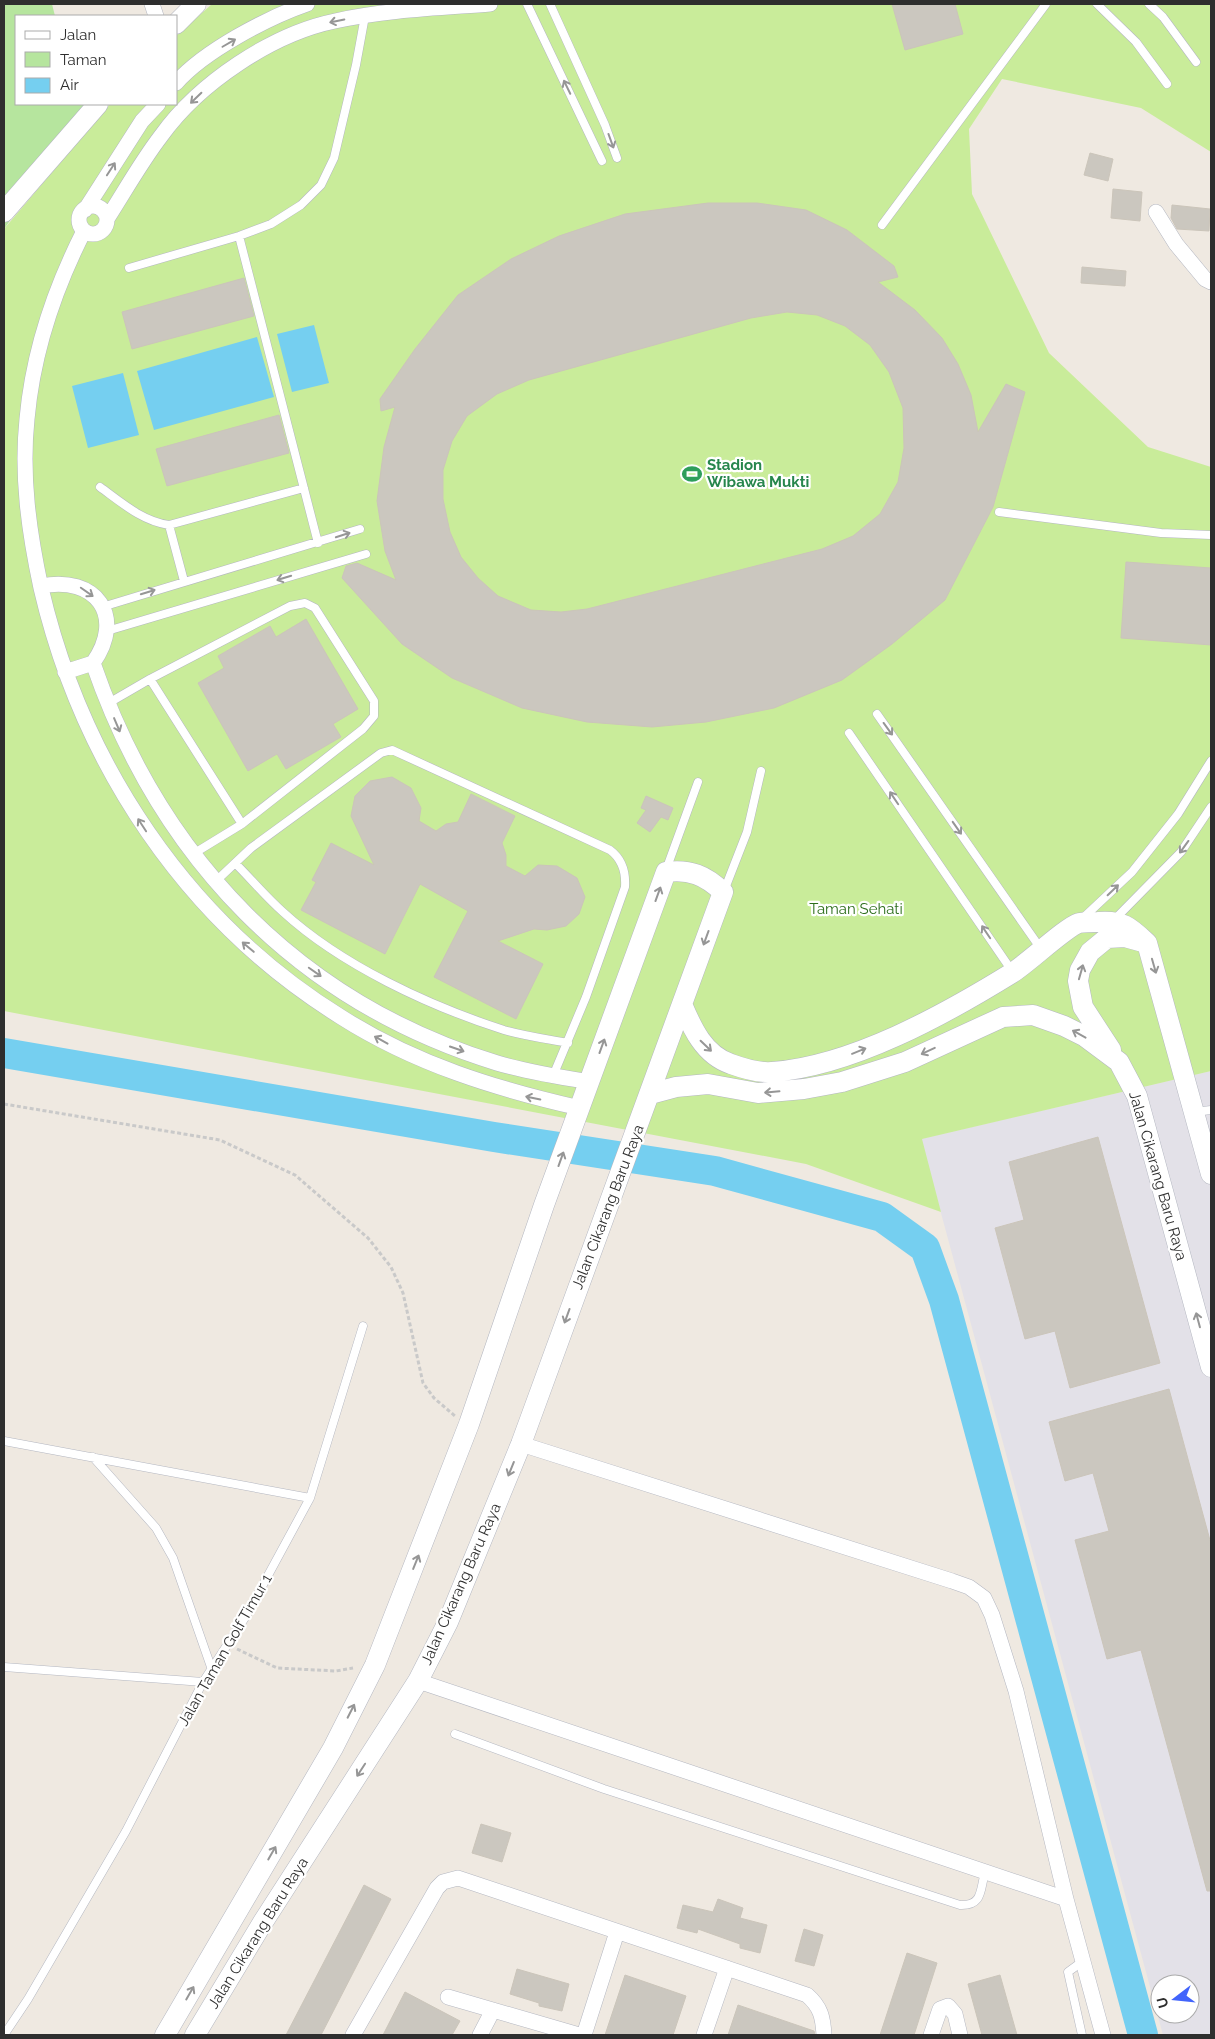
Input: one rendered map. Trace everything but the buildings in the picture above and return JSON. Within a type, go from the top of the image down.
[{"type":"main road","points":[[178,22],[196,4]]},
{"type":"main road","points":[[4,212],[97,105]]},
{"type":"main road","points":[[666,872],[682,870],[697,873],[711,881],[723,892]]},
{"type":"main road","name":"Jalan Cikarang Baru Raya","points":[[165,2035],[333,1748],[370,1673],[470,1424],[544,1205],[666,872]]},
{"type":"main road","name":"Jalan Cikarang Baru Raya","points":[[195,2035],[258,1930],[418,1681],[448,1622],[521,1444],[601,1221],[640,1121],[723,892]]},
{"type":"main road","points":[[682,1004],[692,1027],[704,1046],[729,1064],[770,1072],[836,1060],[898,1035],[1014,972],[1078,923],[1114,920],[1130,927],[1147,943],[1203,1111],[1211,1174]]},
{"type":"main road","points":[[1119,1062],[1083,1007],[1078,981],[1080,970],[1090,952],[1107,938],[1125,937],[1147,943]]},
{"type":"main road","name":"Jalan Cikarang Baru Raya","points":[[650,1094],[676,1087],[708,1084],[758,1093],[842,1082],[905,1062],[1003,1017],[1034,1016],[1064,1026],[1084,1036],[1119,1062],[1138,1096],[1211,1367]]},
{"type":"street","points":[[178,81],[215,51],[282,12],[306,4]]},
{"type":"street","points":[[157,105],[142,121],[85,210],[80,222],[84,230],[93,234],[102,231],[107,219],[162,135],[197,96],[228,71],[291,34],[334,21],[365,16],[490,4]]},
{"type":"street","points":[[85,210],[98,208],[103,210],[107,219]]},
{"type":"street","points":[[1156,212],[1176,244],[1205,279],[1211,282]]},
{"type":"street","points":[[84,230],[56,291],[39,346],[30,387],[25,445],[25,487],[33,553],[65,672],[89,732],[119,789],[154,843],[194,893],[239,940],[288,981],[341,1018],[397,1049],[465,1077],[518,1094],[580,1108]]},
{"type":"street","points":[[41,586],[58,583],[75,585],[91,593],[102,607],[108,630],[105,643],[93,664],[65,672]]},
{"type":"street","points":[[93,664],[107,704],[144,782],[193,854],[215,882],[254,922],[298,960],[344,992],[393,1020],[444,1044],[489,1060],[553,1076],[590,1082]]},
{"type":"street","points":[[521,1444],[952,1581],[969,1587],[984,1598],[992,1615],[1016,1691],[1066,1899],[1103,2035]]},
{"type":"street","points":[[418,1681],[1066,1899]]},
{"type":"street","points":[[353,2035],[437,1888],[450,1879],[458,1878],[807,1995],[816,2002],[822,2016],[824,2035]]},
{"type":"street","points":[[584,2035],[617,1932]]},
{"type":"street","points":[[704,2035],[727,1968]]},
{"type":"street","points":[[448,1997],[580,2035]]},
{"type":"street","points":[[931,2035],[940,2009],[948,2006],[954,2014],[960,2035]]},
{"type":"street","points":[[480,2035],[493,2010]]},
{"type":"lane","points":[[527,4],[602,161]]},
{"type":"lane","points":[[550,4],[605,125],[617,158]]},
{"type":"lane","points":[[882,225],[1046,4]]},
{"type":"lane","points":[[1097,4],[1136,42],[1166,84]]},
{"type":"lane","points":[[1149,4],[1163,17],[1196,62]]},
{"type":"lane","points":[[129,268],[239,236],[271,224],[301,205],[321,185],[334,158],[356,66],[365,16]]},
{"type":"lane","points":[[239,236],[318,543]]},
{"type":"lane","points":[[100,487],[134,512],[156,523],[169,525],[304,488]]},
{"type":"lane","points":[[999,512],[1161,533],[1211,535]]},
{"type":"lane","points":[[169,525],[184,581]]},
{"type":"lane","points":[[102,607],[360,529]]},
{"type":"lane","points":[[108,630],[366,554]]},
{"type":"lane","points":[[107,704],[150,679],[290,606],[305,603],[315,608],[374,701],[374,716],[363,729],[242,824],[193,854]]},
{"type":"lane","points":[[150,679],[242,824]]},
{"type":"lane","points":[[877,714],[1042,951]]},
{"type":"lane","points":[[849,733],[1014,972]]},
{"type":"lane","points":[[215,882],[252,848],[381,753],[392,750],[610,850],[618,856],[624,869],[625,887],[568,1043],[553,1076]]},
{"type":"lane","points":[[1078,923],[1132,872],[1178,814],[1211,761]]},
{"type":"lane","name":"Jalan Cikarang Baru Raya","points":[[723,892],[746,832],[761,771]]},
{"type":"lane","name":"Jalan Cikarang Baru Raya","points":[[666,872],[698,782]]},
{"type":"lane","points":[[1114,920],[1181,852],[1211,807]]},
{"type":"lane","points":[[234,863],[283,913],[333,950],[382,977],[410,992],[505,1030],[568,1043]]},
{"type":"lane","name":"Jalan Taman Golf Timur 1","points":[[4,2035],[28,1999],[126,1831],[211,1667],[246,1616],[310,1498],[363,1326]]},
{"type":"lane","points":[[4,1441],[310,1498]]},
{"type":"lane","points":[[93,1457],[156,1528],[173,1558],[211,1667]]},
{"type":"lane","points":[[4,1667],[203,1682]]},
{"type":"lane","points":[[455,1734],[604,1789],[960,1905],[970,1905],[978,1899],[984,1872]]},
{"type":"lane","points":[[1082,2035],[1068,1972],[1083,1961]]},
{"type":"path","points":[[4,1104],[220,1140],[295,1175],[368,1238],[391,1267],[403,1294],[423,1383],[441,1404],[470,1424]]},
{"type":"path","points":[[227,1644],[277,1668],[336,1671]]},
{"type":"shaded area","points":[[1211,1071],[1211,2035],[1163,2035],[1160,2024],[1200,2024],[1200,1974],[1150,1974],[1150,1987],[921,1139]]},
{"type":"green space","points":[[4,4],[52,4],[55,15],[15,15],[15,105],[91,105],[4,229]]},
{"type":"green space","name":"Taman Sehati","points":[[212,4],[1211,4],[1211,152],[1141,108],[1002,79],[969,129],[972,194],[1049,353],[1148,447],[1211,467],[1211,1071],[922,1139],[941,1212],[806,1164],[4,1011],[4,229],[109,105],[178,105],[178,34]]},
{"type":"water","points":[[314,325],[329,383],[292,392],[277,334]]},
{"type":"water","points":[[257,337],[274,397],[154,430],[137,371]]},
{"type":"water","points":[[123,373],[139,435],[88,448],[72,386]]},
{"type":"waterway","points":[[4,1053],[494,1137],[715,1171],[882,1217],[925,1248],[944,1300],[1143,2035]]},
{"type":"place","name":"Stadion Wibawa Mukti","points":[[692,474]]}]
